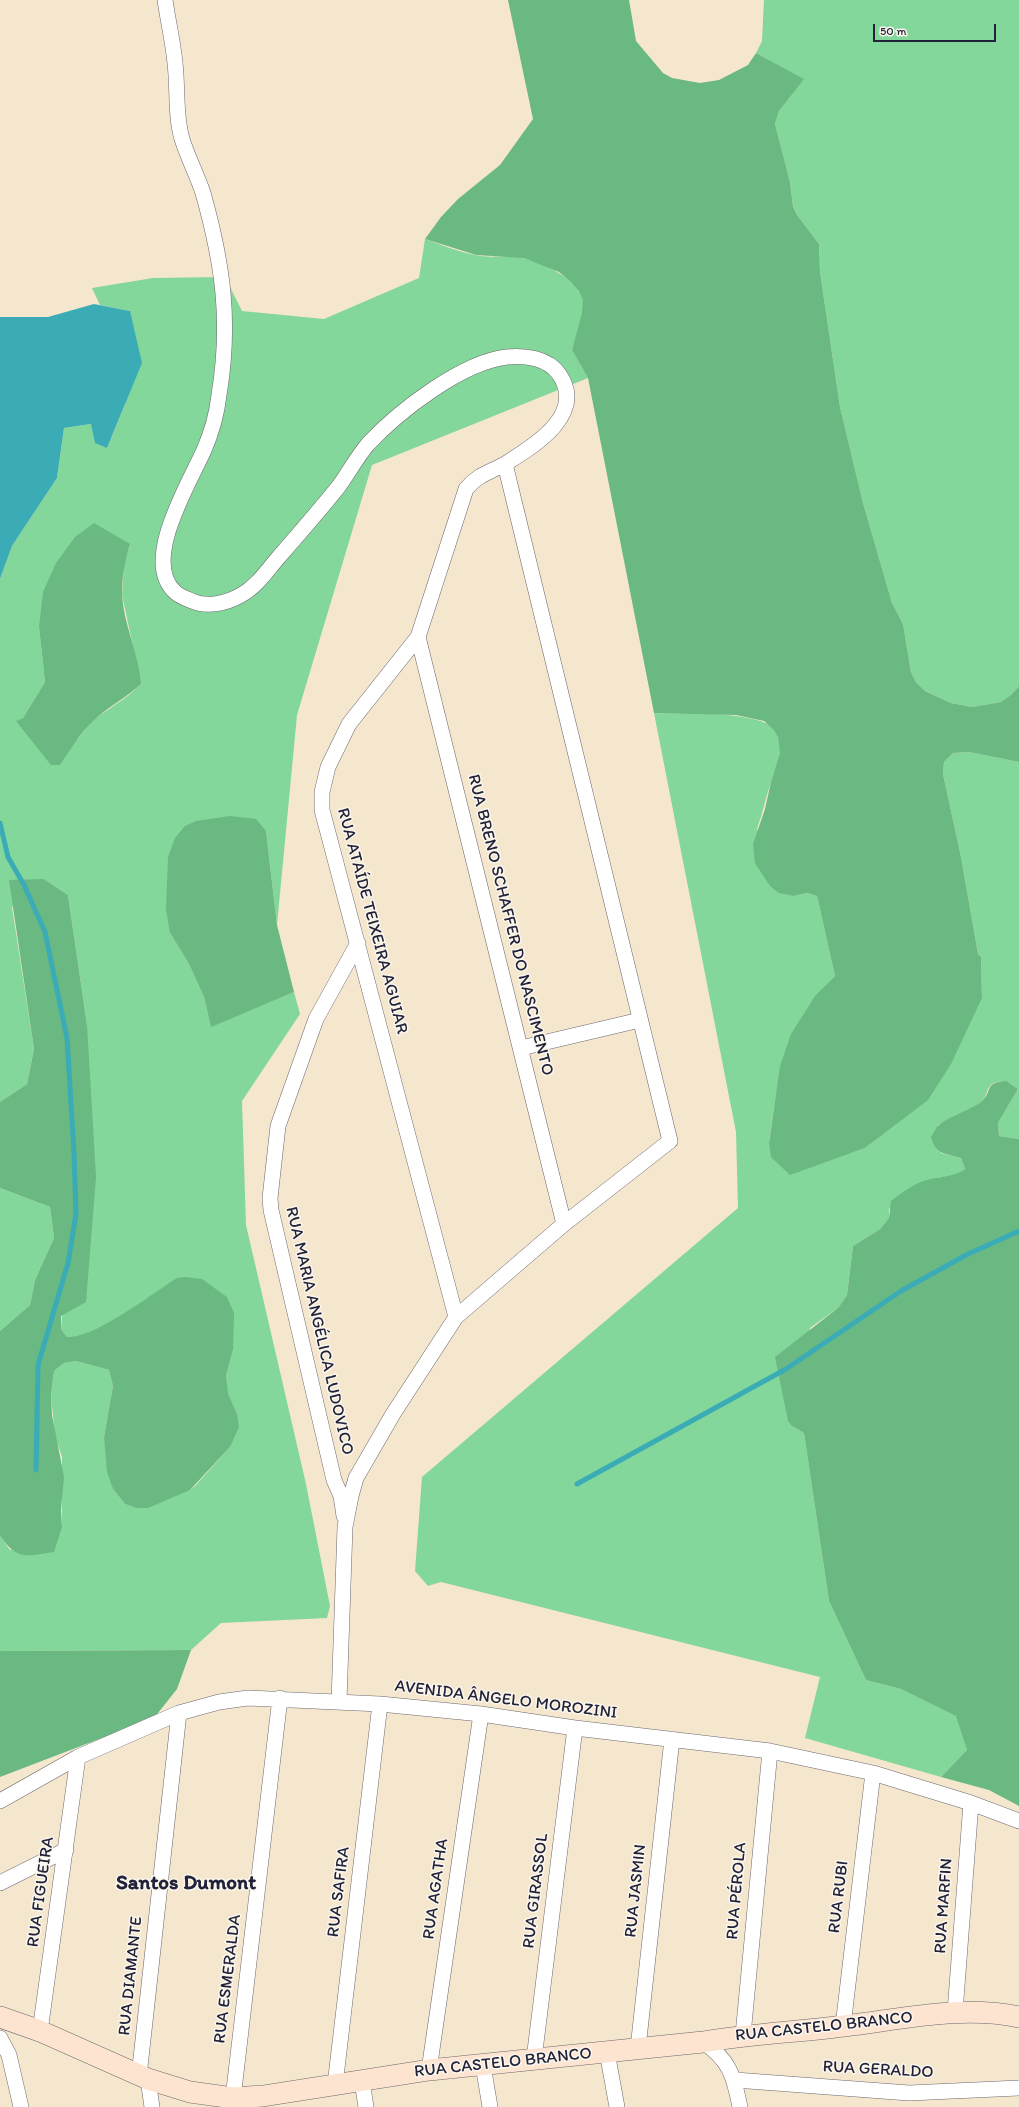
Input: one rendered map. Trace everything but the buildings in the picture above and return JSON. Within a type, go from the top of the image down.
[{"type":"street","name":"RUA ATAÍDE TEIXEIRA AGUIAR","points":[[165,0],[175,65],[182,139],[203,194],[220,259],[224,290],[225,323],[224,354],[219,398],[205,447],[172,520],[161,560],[164,574],[175,593],[196,603],[212,605],[242,595],[255,584],[313,519],[368,445],[401,415],[464,371],[496,358],[518,356],[544,362],[558,373],[566,390],[567,403],[561,418],[544,438],[505,464],[484,473],[466,489],[418,637],[350,724],[328,767],[322,792],[322,810],[456,1317]]},
{"type":"street","points":[[339,1702],[345,1526],[356,1478],[393,1414],[456,1317],[564,1224],[667,1145],[670,1136],[640,1020],[505,464]]},
{"type":"street","name":"RUA BRENO SCHAFFER DO NASCIMENTO","points":[[418,637],[564,1224]]},
{"type":"street","name":"RUA MARIA ANGÉLICA LUDOVICO","points":[[345,1526],[340,1496],[334,1480],[271,1210],[270,1198],[278,1126],[316,1019],[358,943]]},
{"type":"street","points":[[521,1048],[640,1020]]},
{"type":"street","name":"AVENIDA ÂNGELO MOROZINI","points":[[0,1801],[78,1757],[179,1713],[234,1699],[280,1698],[380,1704],[482,1714],[575,1728],[770,1751],[873,1773],[971,1803],[1019,1821]]},
{"type":"street","name":"RUA ESMERALDA","points":[[233,2098],[280,1698]]},
{"type":"street","name":"RUA SAFIRA","points":[[335,2085],[380,1704]]},
{"type":"street","name":"RUA DIAMANTE","points":[[152,2107],[143,2078],[179,1713]]},
{"type":"street","name":"RUA AGATHA","points":[[429,2070],[482,1714]]},
{"type":"street","name":"RUA GIRASSOL","points":[[534,2059],[575,1728]]},
{"type":"street","name":"RUA JASMIN","points":[[638,2048],[672,1739]]},
{"type":"street","name":"RUA PÉROLA","points":[[743,2035],[770,1751]]},
{"type":"street","name":"RUA FIGUEIRA","points":[[40,2031],[78,1757]]},
{"type":"street","name":"RUA RUBI","points":[[843,2026],[873,1773]]},
{"type":"street","name":"RUA MARFIN","points":[[955,2012],[971,1803]]},
{"type":"street","points":[[0,1883],[66,1850]]},
{"type":"street","name":"RUA CASTELO BRANCO","points":[[0,2017],[40,2031],[143,2078],[190,2092],[264,2102],[335,2085],[429,2070],[703,2042],[743,2035],[843,2026],[955,2012],[975,2012],[1019,2018]]},
{"type":"street","points":[[0,2038],[9,2056],[22,2107]]},
{"type":"street","points":[[703,2042],[721,2056],[735,2080],[740,2107]]},
{"type":"street","points":[[607,2052],[617,2107]]},
{"type":"street","points":[[483,2065],[490,2107]]},
{"type":"street","name":"RUA GERALDO","points":[[735,2080],[909,2093],[1019,2088]]},
{"type":"street","points":[[362,2081],[366,2107]]},
{"type":"green space","points":[[508,0],[629,0],[636,41],[663,73],[672,78],[700,83],[719,80],[748,65],[756,53],[804,79],[779,111],[775,124],[790,182],[793,206],[797,215],[819,244],[820,272],[840,407],[863,503],[892,603],[903,624],[911,672],[916,682],[925,691],[951,703],[972,707],[1001,702],[1012,694],[1019,686],[1019,762],[969,752],[953,753],[944,762],[943,774],[961,857],[978,954],[981,957],[982,998],[951,1064],[928,1100],[865,1148],[790,1175],[771,1157],[769,1143],[780,1066],[791,1034],[815,996],[835,976],[817,896],[807,893],[794,896],[779,893],[770,886],[755,863],[753,844],[765,809],[780,753],[778,737],[774,730],[764,721],[736,715],[654,713],[588,378],[572,350],[582,313],[583,300],[579,291],[559,272],[524,258],[476,255],[425,239],[441,217],[458,199],[500,165],[533,119]]},
{"type":"green space","points":[[764,0],[1019,0],[1019,686],[1012,694],[1001,702],[972,707],[951,703],[925,691],[916,682],[911,672],[903,624],[892,603],[863,503],[840,407],[820,272],[819,244],[797,215],[793,205],[790,182],[775,124],[779,111],[803,79],[756,53],[762,41]]},
{"type":"green space","points":[[425,239],[475,255],[487,257],[512,256],[524,258],[559,273],[574,285],[580,292],[583,299],[584,305],[582,318],[572,350],[588,378],[372,465],[297,715],[277,925],[266,831],[170,933],[189,964],[204,997],[211,1026],[294,992],[300,1014],[242,1101],[246,1225],[306,1484],[330,1606],[327,1618],[221,1623],[191,1650],[0,1651],[0,1536],[10,1550],[62,1527],[62,1457],[55,1436],[51,1395],[54,1371],[64,1363],[76,1361],[109,1370],[113,1386],[104,1437],[113,1489],[125,1504],[136,1508],[190,1490],[196,1485],[230,1447],[237,1414],[227,1394],[226,1376],[233,1350],[99,1328],[76,1338],[67,1337],[61,1329],[87,1025],[68,895],[44,879],[12,907],[34,1049],[27,1084],[0,1102],[0,579],[12,546],[57,478],[64,428],[91,424],[107,448],[125,405],[130,311],[100,305],[92,288],[153,278],[225,277],[242,311],[324,319],[419,278]],"holes":[[[130,545],[124,563],[122,595],[141,684],[129,695],[92,721],[76,741],[17,721],[23,718],[45,682],[39,627]]]},
{"type":"green space","points":[[94,523],[130,544],[124,568],[122,593],[125,616],[140,673],[141,684],[103,712],[87,727],[60,765],[51,765],[16,721],[23,718],[45,682],[39,627],[43,592],[56,563],[75,537]]},
{"type":"green space","points":[[654,713],[718,714],[737,716],[753,719],[767,724],[775,730],[777,735],[780,748],[778,763],[757,829],[794,896],[807,893],[817,896],[835,976],[817,996],[803,1015],[793,1034],[780,1073],[769,1143],[811,1167],[865,1148],[896,1124],[982,998],[981,957],[978,954],[961,857],[943,774],[944,762],[953,753],[969,752],[1019,762],[1019,1139],[999,1136],[998,1123],[1018,1089],[1002,1081],[993,1083],[984,1099],[977,1105],[938,1125],[941,1153],[961,1158],[965,1169],[956,1175],[937,1178],[889,1209],[889,1218],[880,1229],[853,1246],[847,1295],[838,1308],[810,1328],[792,1426],[804,1433],[829,1601],[866,1680],[901,1689],[957,1716],[967,1750],[941,1777],[805,1738],[820,1677],[441,1582],[428,1586],[415,1571],[422,1477],[738,1208],[736,1132]]},
{"type":"green space","points":[[230,816],[256,819],[266,831],[277,925],[294,992],[211,1027],[204,997],[189,964],[170,933],[166,909],[168,857],[175,838],[185,826],[196,821]]},
{"type":"green space","points":[[44,879],[68,895],[87,1025],[96,1177],[86,1302],[61,1316],[61,1329],[67,1337],[78,1336],[92,1331],[123,1314],[177,1278],[185,1277],[202,1279],[227,1297],[234,1313],[233,1350],[226,1376],[228,1394],[237,1414],[239,1427],[230,1447],[190,1490],[148,1508],[136,1508],[125,1504],[113,1489],[107,1472],[104,1437],[113,1386],[109,1370],[76,1361],[64,1363],[54,1371],[51,1395],[52,1415],[64,1477],[61,1510],[62,1527],[54,1552],[36,1555],[23,1555],[12,1550],[0,1536],[0,1331],[30,1305],[35,1280],[54,1238],[50,1207],[0,1188],[0,1102],[27,1084],[34,1049],[9,880]]},
{"type":"green space","points":[[1006,1081],[1018,1089],[998,1123],[999,1136],[1019,1139],[1019,1806],[989,1790],[941,1777],[967,1750],[956,1716],[901,1689],[866,1680],[829,1601],[804,1433],[792,1426],[788,1421],[775,1357],[838,1308],[847,1295],[853,1246],[880,1229],[889,1218],[891,1201],[914,1185],[923,1181],[955,1174],[965,1169],[961,1158],[938,1150],[931,1137],[941,1123],[982,1101],[992,1085],[995,1083]]},
{"type":"green space","points":[[0,1188],[50,1207],[54,1238],[35,1280],[30,1305],[0,1331]]},
{"type":"green space","points":[[191,1650],[177,1689],[154,1718],[0,1777],[0,1651]]},
{"type":"water","points":[[94,304],[130,311],[142,363],[107,448],[95,443],[91,424],[64,428],[57,478],[12,546],[0,579],[0,317],[48,317]]},
{"type":"waterway","points":[[0,823],[8,857],[24,885],[45,932],[67,1038],[74,1153],[76,1214],[68,1263],[38,1365],[36,1470]]},
{"type":"waterway","points":[[577,1484],[786,1369],[901,1291],[966,1255],[1019,1231]]},
{"type":"district","name":"Santos Dumont","points":[[186,1884]]}]
